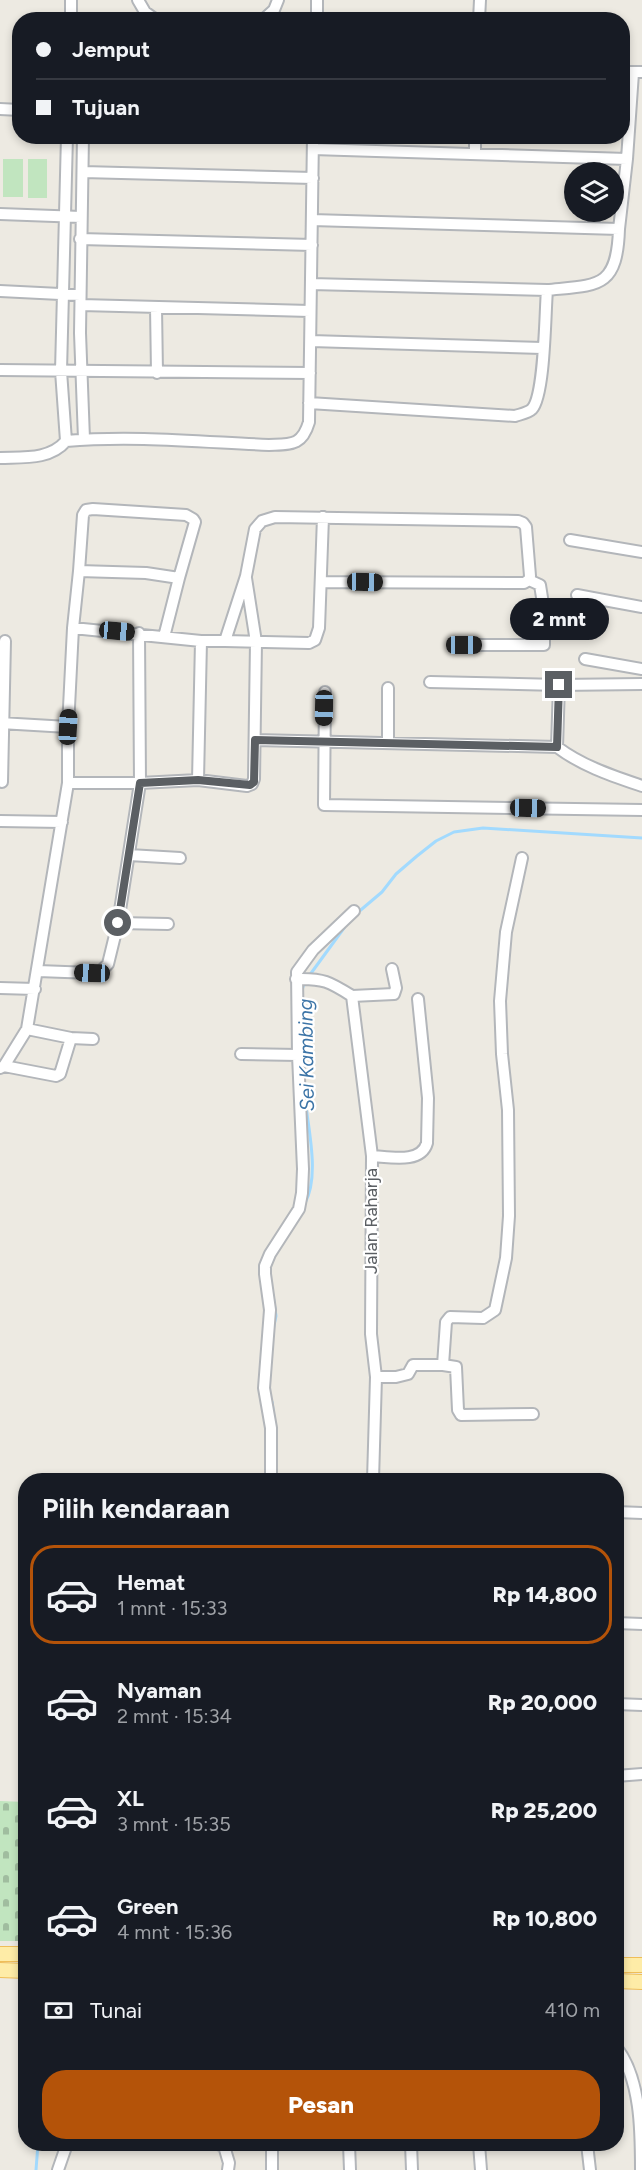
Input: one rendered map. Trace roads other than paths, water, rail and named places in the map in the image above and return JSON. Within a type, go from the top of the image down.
[{"type":"main road","points":[[0,1954],[18,1954]]},
{"type":"main road","points":[[624,1965],[642,1965]]},
{"type":"main road","points":[[0,1970],[18,1971]]},
{"type":"main road","points":[[624,1981],[642,1982]]},
{"type":"street","points":[[630,107],[632,72]]},
{"type":"street","points":[[0,458],[49,454],[58,451],[66,441],[61,371],[68,144]]},
{"type":"street","points":[[82,144],[80,300],[84,439]]},
{"type":"street","points":[[66,441],[117,438],[269,445],[290,444],[306,433],[309,422],[313,144]]},
{"type":"street","points":[[475,144],[475,154]]},
{"type":"street","points":[[311,284],[547,290],[590,286],[608,276],[615,259],[628,144]]},
{"type":"street","points":[[313,149],[627,159]]},
{"type":"street","points":[[83,172],[313,178]]},
{"type":"street","points":[[0,214],[81,217]]},
{"type":"street","points":[[312,220],[619,229]]},
{"type":"street","points":[[81,239],[312,245]]},
{"type":"street","points":[[309,404],[515,416],[533,408],[542,381],[542,348],[547,290]]},
{"type":"street","points":[[0,291],[62,295],[80,300],[156,307],[310,311]]},
{"type":"street","points":[[156,307],[157,373]]},
{"type":"street","points":[[310,341],[542,348]]},
{"type":"street","points":[[0,370],[310,374]]},
{"type":"street","points":[[71,1038],[60,1074],[56,1076],[2,1067],[27,1029],[68,783],[68,727],[73,628],[83,516],[86,510],[186,516],[195,522],[178,578],[164,638]]},
{"type":"street","points":[[225,641],[246,576],[255,529],[261,521],[275,517],[521,522],[525,524],[527,531],[529,580]]},
{"type":"street","points":[[73,628],[201,640],[309,643],[314,641],[319,633],[322,517]]},
{"type":"street","points":[[570,540],[642,552]]},
{"type":"street","points":[[79,572],[146,573],[178,578]]},
{"type":"street","points":[[68,783],[198,780],[247,786],[252,784],[254,779],[256,642],[246,576]]},
{"type":"street","points":[[322,582],[517,584],[529,580],[540,585],[544,610],[544,645],[464,645]]},
{"type":"street","points":[[578,595],[642,607]]},
{"type":"street","points":[[38,971],[92,973],[101,971],[108,964],[118,923],[140,783],[139,633]]},
{"type":"street","points":[[198,780],[201,640]]},
{"type":"street","points":[[2,782],[5,641]]},
{"type":"street","points":[[585,659],[642,669]]},
{"type":"street","points":[[430,682],[642,684]]},
{"type":"street","points":[[557,747],[559,685]]},
{"type":"street","points":[[388,688],[388,742]]},
{"type":"street","points":[[325,692],[324,805],[642,810]]},
{"type":"street","points":[[2,723],[68,727]]},
{"type":"street","points":[[255,740],[557,747],[568,756],[610,775],[642,786]]},
{"type":"street","points":[[0,821],[62,822]]},
{"type":"street","points":[[129,855],[180,858]]},
{"type":"street","points":[[443,1365],[446,1322],[450,1317],[483,1318],[495,1310],[506,1258],[510,1159],[500,1001],[506,932],[522,858]]},
{"type":"street","points":[[270,1473],[271,1428],[264,1388],[270,1310],[265,1274],[270,1254],[299,1209],[302,1193],[298,970],[354,910]]},
{"type":"street","points":[[118,923],[168,924]]},
{"type":"street","points":[[299,979],[323,980],[352,996],[394,994],[396,988],[392,969]]},
{"type":"street","points":[[0,988],[35,989]]},
{"type":"street","name":"Jalan Raharja","points":[[352,996],[372,1156],[371,1334],[376,1377],[373,1473]]},
{"type":"street","points":[[372,1156],[418,1156],[425,1150],[428,1143],[428,1098],[418,999]]},
{"type":"street","points":[[27,1029],[71,1038],[93,1039]]},
{"type":"street","points":[[241,1054],[298,1055]]},
{"type":"street","points":[[376,1377],[396,1377],[408,1374],[413,1365],[456,1367],[458,1410],[461,1414],[533,1414]]},
{"type":"street","points":[[624,1512],[642,1513]]},
{"type":"street","points":[[624,1623],[642,1624]]},
{"type":"street","points":[[624,1704],[642,1705]]},
{"type":"street","points":[[624,1775],[642,1774]]},
{"type":"street","points":[[624,2061],[628,2068],[641,2118],[641,2170]]},
{"type":"street","points":[[58,2170],[65,2151]]},
{"type":"street","points":[[227,2151],[228,2170]]},
{"type":"street","points":[[272,2151],[272,2170]]},
{"type":"street","points":[[349,2151],[350,2170]]},
{"type":"street","points":[[411,2151],[412,2170]]},
{"type":"street","points":[[480,2151],[481,2170]]},
{"type":"street","points":[[588,2151],[590,2170]]},
{"type":"waterway","name":"Sei Kambing","points":[[356,914],[382,892],[396,874],[417,856],[436,841],[454,832],[483,828],[642,838]]},
{"type":"waterway","name":"Sei Kambing","points":[[309,976],[344,928]]},
{"type":"waterway","name":"Sei Kambing","points":[[304,1070],[305,1035],[302,990],[305,981]]},
{"type":"waterway","name":"Sei Kambing","points":[[305,1098],[312,1179],[305,1203]]},
{"type":"waterway","name":"Sei Kambing","points":[[273,1295],[276,1316],[273,1330]]},
{"type":"waterway","name":"Sei Kambing","points":[[272,1402],[275,1425]]},
{"type":"waterway","name":"Sei Kambing","points":[[36,2170],[37,2151]]}]
